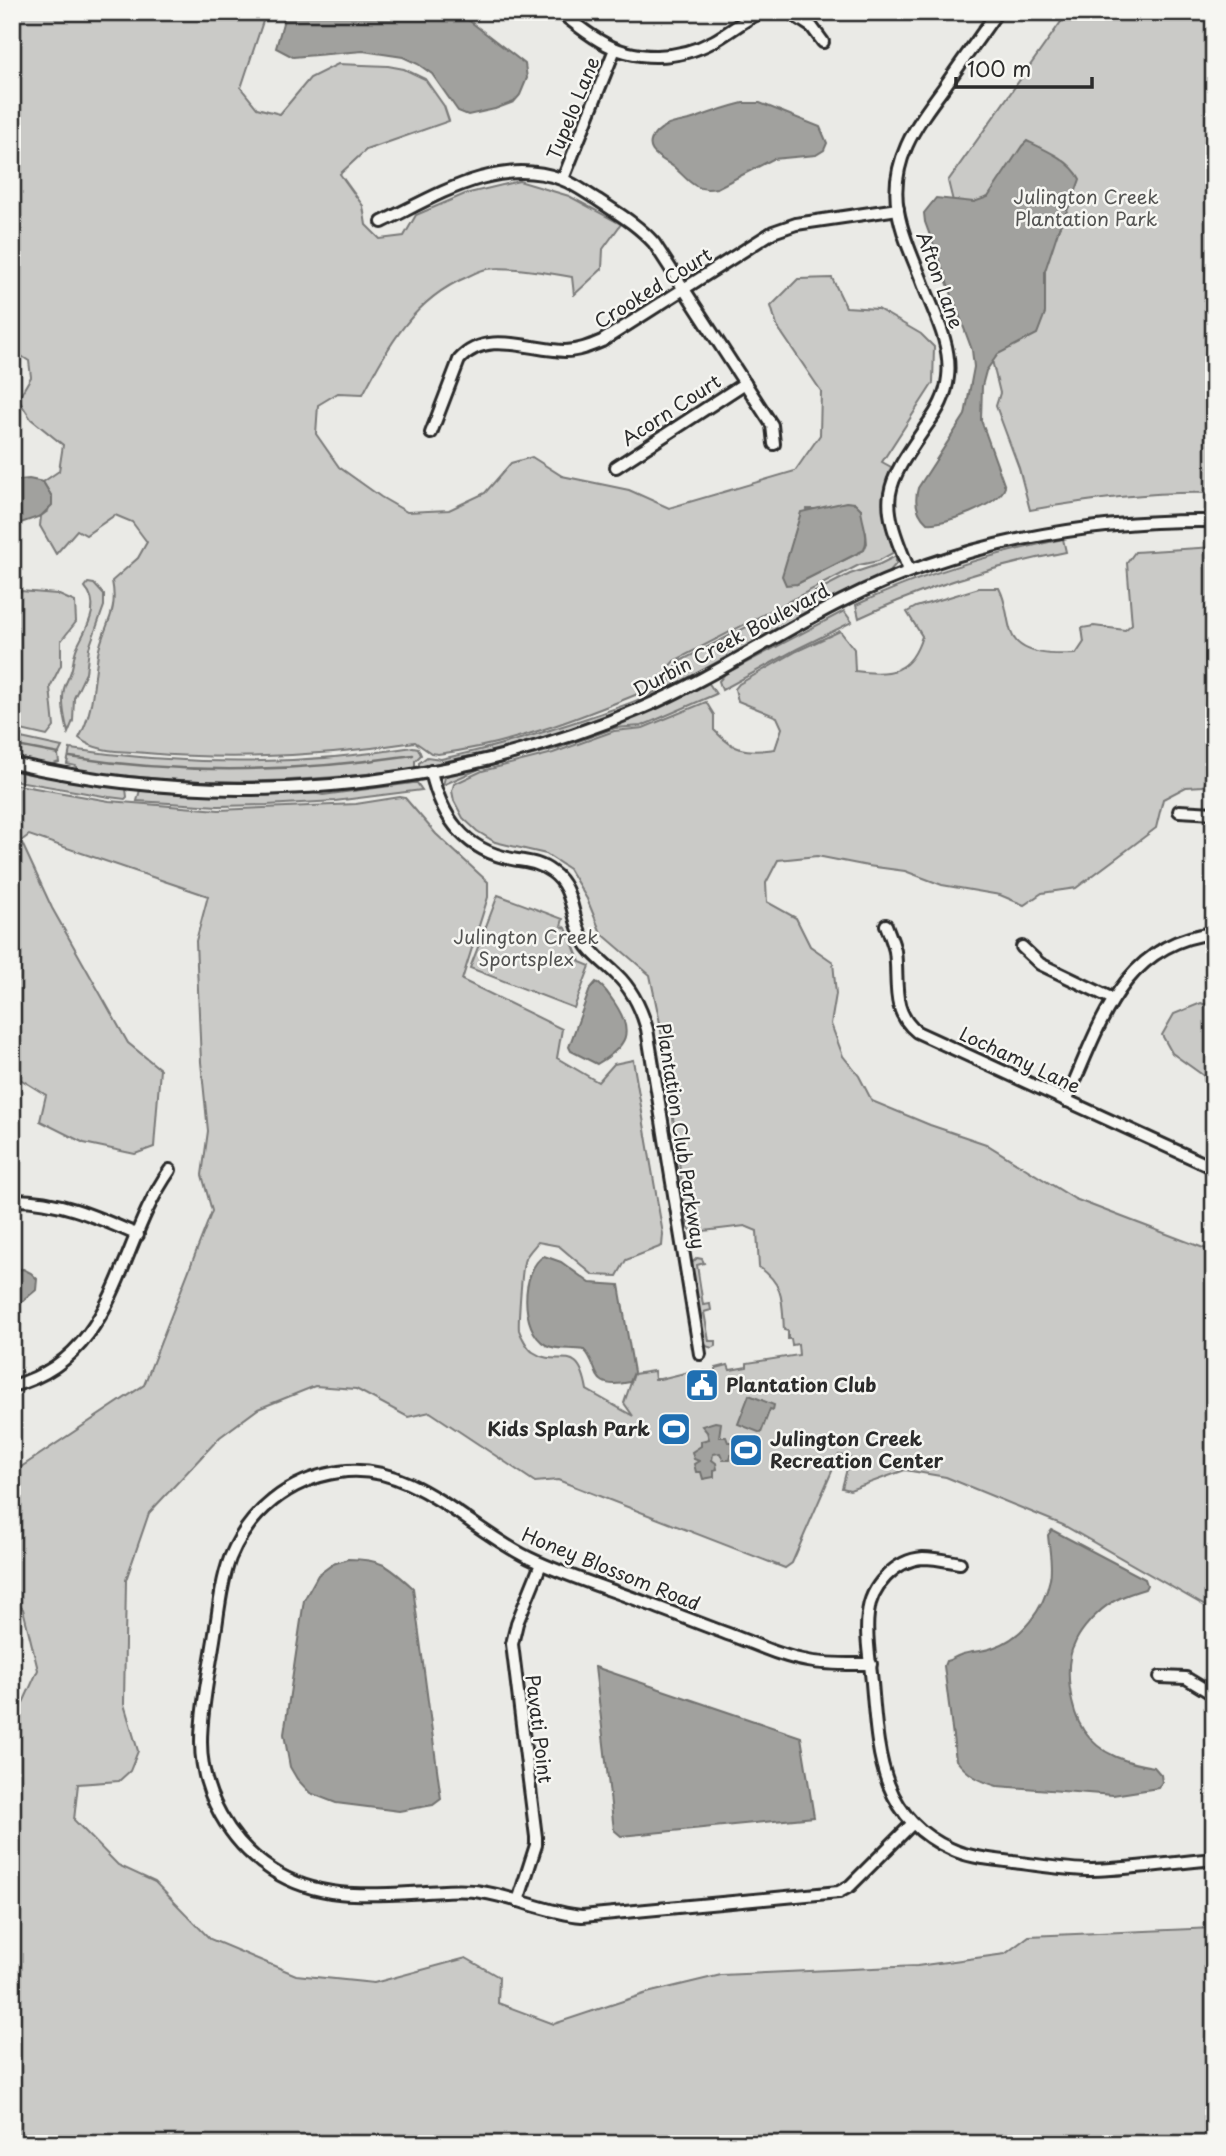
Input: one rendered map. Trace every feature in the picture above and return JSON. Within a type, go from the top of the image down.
[{"type":"street","points":[[560,12],[600,42],[615,49],[651,56],[685,52],[713,41],[761,12]]},
{"type":"street","points":[[789,12],[812,27],[823,42]]},
{"type":"street","name":"Afton Lane","points":[[909,570],[890,522],[890,493],[899,467],[942,401],[947,388],[948,361],[941,330],[907,242],[898,209],[897,175],[907,142],[915,127],[993,14]]},
{"type":"street","name":"Tupelo Lane","points":[[563,179],[615,49]]},
{"type":"street","points":[[382,222],[477,178],[523,171],[563,179],[644,232],[654,243],[772,425],[774,444]]},
{"type":"street","name":"Crooked Court","points":[[431,433],[454,369],[469,350],[478,345],[493,342],[564,351],[589,347],[603,341],[784,227],[898,209]]},
{"type":"street","name":"Acorn Court","points":[[616,467],[745,383]]},
{"type":"street","name":"Durbin Creek Boulevard","points":[[12,763],[128,782],[218,788],[311,786],[431,771],[534,747],[645,707],[710,675],[835,604],[909,570],[993,546],[1056,532],[1145,521],[1214,520]]},
{"type":"street","name":"Plantation Club Parkway","points":[[431,771],[443,811],[465,839],[495,854],[540,864],[558,877],[567,893],[578,930],[585,942],[596,957],[624,982],[640,1007],[647,1030],[700,1354]]},
{"type":"street","points":[[1179,811],[1214,813]]},
{"type":"street","name":"Lochamy Lane","points":[[886,925],[894,949],[899,1009],[909,1026],[917,1032],[1214,1168]]},
{"type":"street","points":[[1066,1101],[1113,999],[1131,974],[1157,951],[1188,937],[1214,933]]},
{"type":"street","points":[[1022,947],[1040,964],[1113,999]]},
{"type":"street","points":[[12,1386],[41,1375],[59,1363],[91,1332],[104,1310],[158,1186],[170,1170]]},
{"type":"street","points":[[12,1200],[45,1202],[68,1207],[138,1234]]},
{"type":"street","name":"Honey Blossom Road","points":[[871,1664],[835,1664],[786,1656],[541,1564],[491,1537],[424,1490],[404,1480],[367,1472],[342,1471],[316,1476],[275,1498],[253,1520],[229,1561],[201,1726],[203,1763],[208,1786],[217,1807],[238,1841],[271,1870],[310,1888],[330,1893],[381,1895],[462,1890],[481,1892],[567,1915],[582,1916],[830,1895],[850,1886],[912,1824]]},
{"type":"street","points":[[960,1563],[920,1558],[904,1563],[884,1579],[870,1600],[867,1613],[878,1743],[884,1779],[912,1824],[930,1839],[952,1850],[977,1857],[1034,1864],[1090,1870],[1214,1859]]},
{"type":"street","name":"Pavati Point","points":[[518,1901],[536,1845],[536,1837],[512,1644],[517,1623],[541,1564]]},
{"type":"street","points":[[1160,1677],[1186,1678],[1214,1695]]},
{"type":"green space","points":[[12,12],[266,12],[241,88],[257,108],[280,114],[310,78],[338,64],[388,66],[404,69],[425,79],[444,106],[449,121],[366,150],[340,174],[363,206],[366,225],[380,239],[404,236],[416,215],[465,194],[519,181],[569,196],[621,224],[603,249],[602,269],[574,295],[572,277],[506,268],[477,272],[448,286],[418,311],[393,341],[363,394],[338,393],[318,405],[316,434],[339,467],[407,512],[449,510],[485,493],[511,463],[532,457],[562,476],[629,490],[669,508],[795,471],[820,435],[821,391],[777,326],[771,306],[798,279],[832,278],[846,307],[878,309],[921,334],[934,347],[933,383],[882,462],[891,467],[884,499],[894,552],[878,561],[859,565],[674,661],[662,684],[524,735],[438,754],[431,753],[415,742],[348,751],[247,757],[111,750],[86,743],[79,738],[88,718],[100,644],[112,611],[112,581],[138,558],[147,542],[132,522],[115,515],[86,535],[77,530],[56,554],[40,526],[41,516],[48,511],[52,497],[43,482],[59,471],[63,445],[31,419],[18,399],[31,377],[29,361],[12,350]],"holes":[[[807,509],[861,509],[867,543],[864,550],[797,584]]]},
{"type":"green space","name":"Julington Creek Plantation Park","points":[[1068,12],[1214,12],[1214,493],[1122,497],[1030,510],[1019,468],[996,406],[1000,393],[948,181]]},
{"type":"green space","points":[[1063,539],[1066,552],[960,579],[859,618],[856,605],[906,584],[983,558]]},
{"type":"green space","points":[[1214,547],[1214,771],[1203,786],[1186,787],[1163,799],[1156,828],[1131,847],[1076,888],[1042,893],[1024,905],[1000,895],[942,885],[905,871],[817,856],[778,860],[766,883],[767,902],[796,918],[810,946],[833,962],[836,994],[831,1024],[843,1056],[859,1076],[872,1101],[986,1144],[1075,1199],[1214,1252],[1214,1611],[1063,1525],[946,1477],[905,1470],[850,1490],[842,1488],[850,1457],[839,1455],[792,1563],[785,1568],[558,1480],[535,1482],[430,1412],[408,1417],[356,1389],[315,1386],[258,1409],[220,1437],[149,1513],[126,1580],[124,1704],[138,1751],[130,1771],[119,1781],[78,1784],[74,1820],[118,1865],[155,1882],[210,1939],[296,1975],[374,1983],[466,1958],[499,1977],[498,2003],[554,2024],[647,1993],[721,1975],[917,1966],[1005,1954],[1029,1936],[1214,1928],[1214,2144],[12,2144],[12,1727],[38,1670],[23,1609],[12,1599],[12,1473],[144,1385],[212,1211],[202,1175],[208,1131],[201,1062],[196,941],[208,896],[29,835],[21,841],[52,908],[128,1043],[160,1069],[154,1147],[135,1154],[84,1143],[40,1121],[46,1095],[12,1074],[12,784],[109,801],[219,810],[356,804],[405,798],[436,834],[488,882],[488,897],[462,980],[562,1029],[557,1058],[598,1082],[614,1064],[633,1060],[663,1234],[662,1246],[626,1260],[617,1276],[593,1275],[559,1246],[538,1242],[524,1263],[519,1330],[533,1352],[542,1357],[573,1360],[583,1374],[587,1390],[633,1416],[624,1403],[634,1374],[654,1371],[655,1379],[660,1379],[689,1372],[690,1377],[703,1371],[716,1372],[716,1368],[728,1365],[730,1370],[747,1367],[747,1363],[799,1355],[798,1344],[792,1345],[791,1339],[788,1339],[788,1331],[784,1330],[778,1287],[759,1267],[757,1231],[745,1226],[695,1232],[688,1228],[660,1023],[650,975],[601,933],[587,899],[569,869],[546,854],[495,842],[477,831],[463,818],[454,801],[454,784],[482,771],[553,753],[614,731],[643,728],[706,702],[714,715],[714,730],[728,743],[748,751],[775,749],[782,728],[777,717],[738,701],[735,689],[739,684],[797,651],[840,631],[854,649],[855,671],[889,672],[905,665],[912,658],[922,636],[907,612],[979,588],[999,588],[1011,632],[1022,646],[1039,652],[1076,654],[1084,642],[1082,628],[1094,626],[1125,630],[1132,624],[1127,563],[1135,552]]},
{"type":"green space","points":[[896,556],[896,564],[888,573],[649,699],[556,734],[508,748],[419,767],[419,763],[427,757],[441,759],[499,745],[638,700],[666,684],[680,661],[850,574]]},
{"type":"green space","points":[[88,583],[94,584],[104,595],[104,606],[89,648],[86,673],[74,698],[73,721],[68,733],[63,695],[76,650],[91,617],[92,602],[85,587]]},
{"type":"green space","points":[[20,591],[57,594],[75,602],[76,622],[61,641],[61,665],[50,687],[54,727],[47,736],[12,728],[12,595]]},
{"type":"green space","points":[[844,611],[852,622],[722,690],[719,681],[725,674]]},
{"type":"green space","points":[[708,682],[716,694],[641,726],[615,728],[556,749],[479,769],[443,785],[445,777],[451,772],[654,708]]},
{"type":"green space","points":[[12,736],[62,747],[58,755],[59,762],[51,765],[12,758]]},
{"type":"green space","points":[[418,748],[421,755],[415,761],[415,768],[288,780],[164,779],[78,770],[76,766],[67,764],[70,749],[156,759],[242,762],[327,758]]},
{"type":"green space","points":[[12,767],[118,786],[126,789],[127,797],[109,797],[12,780]]},
{"type":"green space","points":[[417,783],[422,790],[335,801],[218,806],[137,801],[140,790],[148,789],[302,791],[323,795]]},
{"type":"green space","name":"Julington Creek Sportsplex","points":[[498,895],[563,919],[561,926],[566,928],[580,962],[590,966],[574,1008],[470,968]]},
{"type":"green space","points":[[1201,1003],[1214,1008],[1214,1101],[1206,1096],[1204,1076],[1172,1053],[1162,1035],[1174,1014]]},
{"type":"green space","points":[[697,1258],[704,1263],[697,1265],[703,1305],[710,1304],[711,1310],[704,1312],[709,1341],[716,1341],[716,1346],[712,1348],[703,1342],[691,1270],[691,1264]]},
{"type":"shaded area","points":[[286,12],[458,12],[525,64],[527,78],[514,102],[468,115],[458,111],[432,74],[403,57],[363,51],[293,57],[276,48]]},
{"type":"shaded area","points":[[743,103],[760,103],[820,127],[827,143],[824,150],[816,155],[773,159],[717,188],[706,189],[691,183],[652,150],[652,140],[665,126]]},
{"type":"shaded area","points":[[1027,141],[1064,161],[1080,179],[1059,228],[1045,271],[1045,313],[1037,334],[998,354],[986,371],[982,386],[981,420],[1005,487],[1001,494],[982,507],[946,521],[927,523],[917,507],[918,488],[965,415],[974,367],[972,350],[924,213],[936,198],[974,202],[988,197]]},
{"type":"shaded area","points":[[29,479],[43,482],[52,497],[52,505],[41,516],[12,526],[12,481]]},
{"type":"shaded area","points":[[846,502],[855,503],[861,509],[866,535],[864,550],[797,584],[786,585],[782,576],[801,512]]},
{"type":"shaded area","points":[[596,982],[604,988],[621,1013],[626,1030],[621,1045],[597,1064],[571,1051],[569,1047],[590,989]]},
{"type":"shaded area","points":[[544,1256],[561,1262],[590,1283],[619,1285],[634,1372],[630,1382],[607,1383],[597,1375],[584,1350],[550,1347],[537,1337],[527,1314],[527,1286],[536,1263]]},
{"type":"shaded area","points":[[23,1269],[37,1279],[36,1290],[12,1310],[12,1270]]},
{"type":"shaded area","points":[[749,1395],[774,1405],[761,1433],[738,1424]]},
{"type":"shaded area","points":[[721,1423],[719,1437],[726,1437],[728,1442],[732,1442],[734,1454],[730,1460],[723,1460],[720,1453],[713,1454],[712,1460],[717,1469],[714,1470],[714,1477],[703,1479],[701,1472],[696,1472],[694,1464],[699,1461],[694,1459],[692,1452],[701,1446],[701,1441],[709,1439],[702,1426]]},
{"type":"shaded area","points":[[1052,1530],[1145,1579],[1145,1589],[1108,1604],[1085,1627],[1071,1652],[1069,1675],[1075,1712],[1084,1731],[1106,1752],[1134,1763],[1154,1767],[1161,1775],[1162,1782],[1158,1788],[1113,1795],[997,1786],[974,1777],[956,1760],[944,1666],[946,1661],[1003,1644],[1030,1621],[1043,1601],[1050,1579],[1048,1535]]},
{"type":"shaded area","points":[[348,1559],[369,1560],[384,1565],[413,1588],[441,1799],[433,1805],[399,1811],[336,1803],[310,1793],[290,1767],[284,1734],[304,1600],[318,1575],[333,1564]]},
{"type":"shaded area","points":[[595,1667],[801,1737],[814,1817],[621,1836],[614,1830]]},
{"type":"waterway","points":[[12,745],[59,754]]},
{"type":"waterway","points":[[70,757],[156,767],[242,769],[327,765],[413,755]]},
{"type":"place","name":"Plantation Club","points":[[702,1385]]},
{"type":"place","name":"Kids Splash Park","points":[[674,1429]]},
{"type":"place","name":"Julington Creek Recreation Center","points":[[746,1450]]}]
